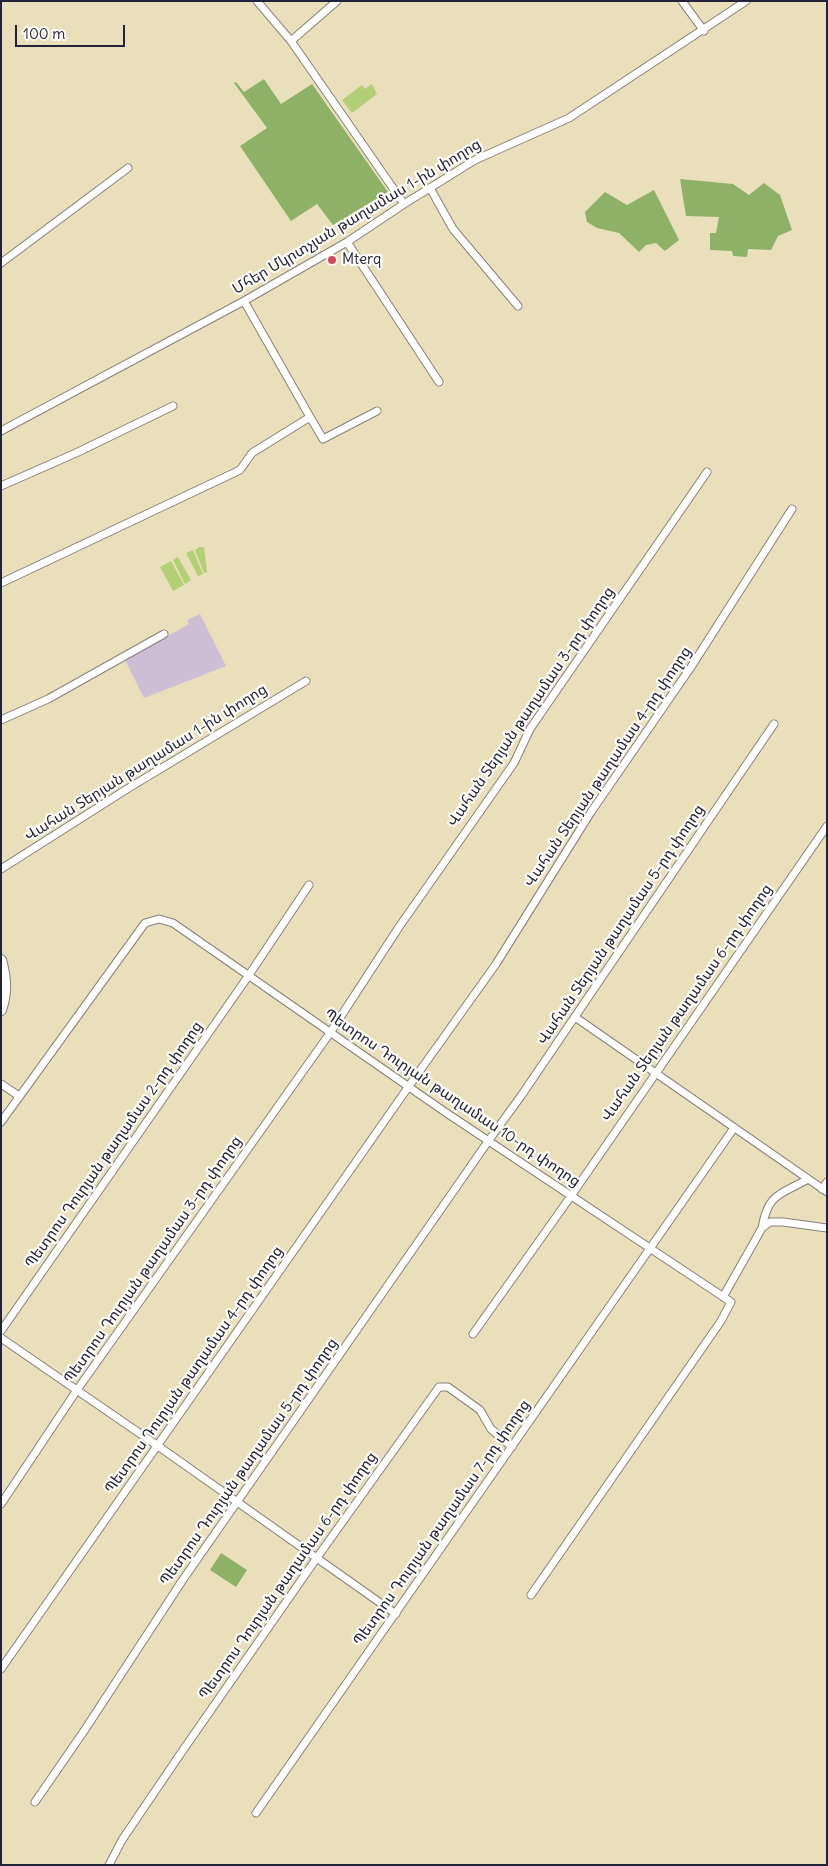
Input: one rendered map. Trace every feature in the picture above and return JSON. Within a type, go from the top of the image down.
[{"type":"main road","points":[[1,960],[6,979],[6,992],[1,1010]]},
{"type":"street","points":[[257,1],[291,41],[404,204]]},
{"type":"street","points":[[291,41],[337,1]]},
{"type":"street","points":[[682,1],[704,31]]},
{"type":"street","name":"Մհեր Մկրտչյան թաղամաս 1-ին փողոց","points":[[1,431],[244,301],[347,242],[475,160],[569,118],[704,31],[746,1]]},
{"type":"street","points":[[1,263],[128,168]]},
{"type":"street","points":[[430,188],[453,229],[518,306]]},
{"type":"street","points":[[347,242],[439,382]]},
{"type":"street","points":[[244,301],[323,439],[377,411]]},
{"type":"street","points":[[1,486],[76,453],[173,406]]},
{"type":"street","points":[[1,582],[240,470],[252,454],[310,417]]},
{"type":"street","name":"Վահան Տերյան թաղամաս 3-րդ փողոց","points":[[330,1033],[399,927],[514,763],[530,729],[707,472]]},
{"type":"street","name":"Վահան Տերյան թաղամաս 4-րդ փողոց","points":[[409,1086],[496,964],[591,812],[696,659],[792,509]]},
{"type":"street","points":[[1,720],[48,699],[164,634]]},
{"type":"street","name":"Վահան Տերյան թաղամաս 1-ին փողոց","points":[[1,869],[127,789],[306,681]]},
{"type":"street","name":"Վահան Տերյան թաղամաս 5-րդ փողոց","points":[[489,1140],[774,724]]},
{"type":"street","name":"Վահան Տերյան թաղամաս 6-րդ փողոց","points":[[571,1196],[827,826]]},
{"type":"street","name":"Պետրոս Դուրյան թաղամաս 2-րդ փողոց","points":[[1,1330],[249,975],[309,885]]},
{"type":"street","name":"Պետրոս Դուրյան թաղամաս 10-րդ փողոց","points":[[19,1096],[145,923],[158,919],[173,923],[330,1033],[731,1302],[721,1321],[531,1594]]},
{"type":"street","points":[[575,1017],[824,1190],[827,1182]]},
{"type":"street","name":"Պետրոս Դուրյան թաղամաս 3-րդ փողոց","points":[[1,1504],[77,1390],[330,1033]]},
{"type":"street","points":[[1,1084],[19,1096],[1,1122]]},
{"type":"street","name":"Պետրոս Դուրյան թաղամաս 4-րդ փողոց","points":[[1,1669],[409,1086]]},
{"type":"street","name":"Պետրոս Դուրյան թաղամաս 7-րդ փողոց","points":[[256,1813],[734,1128]]},
{"type":"street","name":"Պետրոս Դուրյան թաղամաս 5-րդ փողոց","points":[[35,1802],[236,1502],[489,1140]]},
{"type":"street","points":[[723,1297],[762,1228],[769,1203],[776,1196],[808,1179]]},
{"type":"street","points":[[473,1334],[571,1196]]},
{"type":"street","points":[[762,1228],[770,1222],[827,1228]]},
{"type":"street","points":[[1,1338],[396,1614]]},
{"type":"street","name":"Պետրոս Դուրյան թաղամաս 6-րդ փողոց","points":[[109,1865],[122,1840],[149,1799],[439,1386],[448,1387],[480,1410],[491,1429],[512,1447]]},
{"type":"shaded area","points":[[200,614],[226,666],[144,698],[125,660],[189,624],[187,620]]},
{"type":"green space","points":[[264,79],[281,104],[312,84],[388,192],[333,225],[317,204],[291,221],[240,146],[267,128],[234,83],[236,82],[244,92]]},
{"type":"green space","points":[[372,84],[377,94],[352,113],[342,100],[362,85],[365,89]]},
{"type":"green space","points":[[680,179],[733,184],[749,195],[764,183],[780,195],[792,230],[778,236],[771,250],[748,249],[747,257],[733,256],[732,251],[710,250],[710,233],[716,233],[719,217],[686,216]]},
{"type":"green space","points":[[654,190],[679,240],[665,251],[656,243],[646,245],[639,252],[619,233],[597,228],[587,222],[585,212],[605,192],[627,205]]},
{"type":"green space","points":[[199,547],[204,547],[207,572],[204,573],[195,550]]},
{"type":"green space","points":[[193,550],[203,574],[198,576],[186,553]]},
{"type":"green space","points":[[178,557],[191,580],[185,584],[173,560]]},
{"type":"green space","points":[[171,561],[184,585],[173,591],[160,567]]},
{"type":"green space","points":[[221,1553],[247,1570],[236,1587],[210,1570]]},
{"type":"place","name":"Mterq","points":[[332,260]]}]
